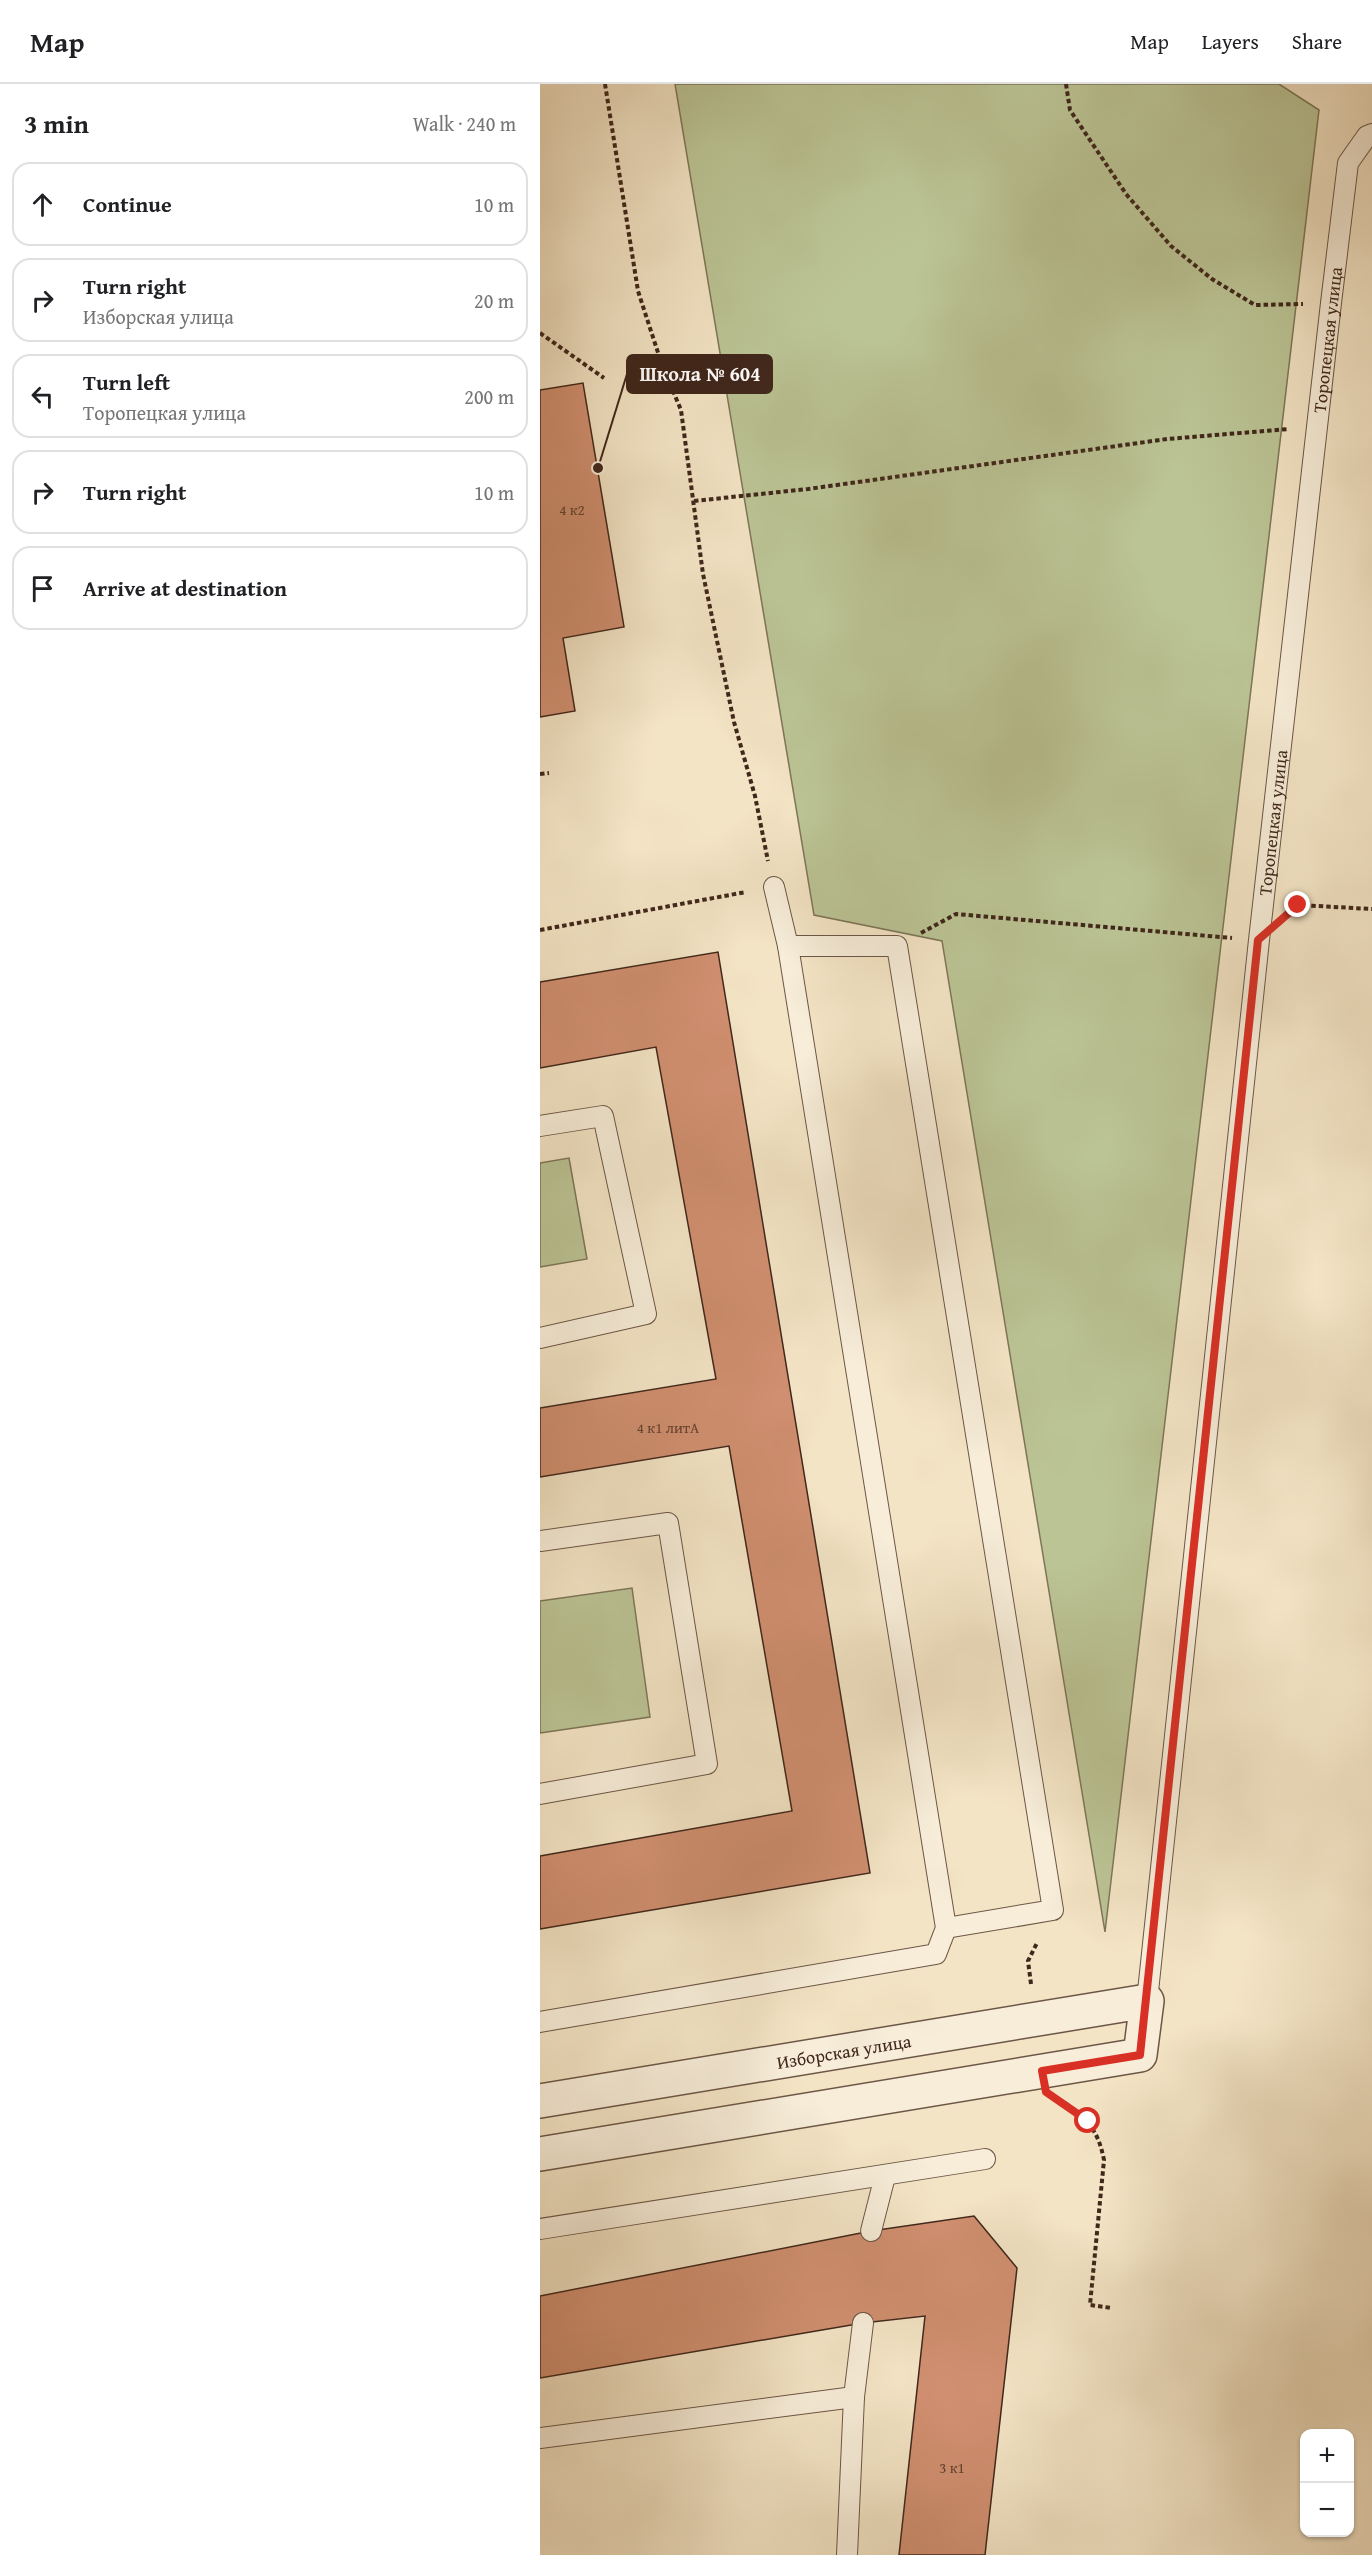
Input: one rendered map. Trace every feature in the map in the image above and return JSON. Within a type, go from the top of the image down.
[{"type":"street","name":"Изборская улица","points":[[540,2101],[1147,2001]]},
{"type":"street","name":"Торопецкая улица","points":[[1042,2071],[1140,2055],[1147,2001]]},
{"type":"street","points":[[540,2154],[1042,2071]]},
{"type":"lane","name":"Торопецкая улица","points":[[1147,2001],[1258,940],[1330,303],[1348,163],[1367,136],[1372,134]]},
{"type":"lane","points":[[540,2022],[936,1954],[946,1928],[788,946],[774,887]]},
{"type":"lane","points":[[788,946],[897,946],[1053,1910],[946,1928]]},
{"type":"lane","points":[[540,1126],[603,1116],[645,1314],[540,1338]]},
{"type":"lane","points":[[540,1541],[668,1523],[707,1764],[540,1794]]},
{"type":"lane","points":[[540,2229],[985,2160]]},
{"type":"lane","points":[[871,2231],[885,2176]]},
{"type":"lane","points":[[847,2555],[854,2397],[863,2323]]},
{"type":"lane","points":[[540,2438],[854,2397]]},
{"type":"path","points":[[540,930],[774,887],[754,796],[734,722],[704,574],[681,410],[662,365],[638,291],[605,84]]},
{"type":"path","points":[[1066,84],[1070,110],[1126,194],[1171,246],[1212,279],[1255,305],[1330,303]]},
{"type":"path","points":[[540,333],[604,378]]},
{"type":"path","points":[[694,501],[808,489],[1167,439],[1317,426]]},
{"type":"path","points":[[540,774],[549,773]]},
{"type":"path","points":[[897,946],[956,914],[1258,940],[1298,905],[1372,909]]},
{"type":"path","points":[[1035,2020],[1028,1961],[1053,1910]]},
{"type":"path","points":[[1042,2071],[1046,2092],[1088,2121],[1100,2138],[1104,2160],[1090,2305],[1112,2308]]},
{"type":"green space","points":[[675,84],[1279,84],[1319,110],[1105,1932],[942,941],[814,915]]},
{"type":"green space","points":[[569,1158],[587,1259],[540,1267],[540,1163]]},
{"type":"green space","points":[[632,1588],[650,1717],[540,1733],[540,1601]]},
{"type":"building","points":[[583,383],[624,627],[563,638],[575,711],[540,717],[540,390]]},
{"type":"building","points":[[718,952],[870,1873],[540,1929],[540,1856],[792,1811],[729,1446],[540,1477],[540,1408],[716,1379],[656,1047],[540,1068],[540,982]]},
{"type":"building","points":[[974,2216],[1017,2268],[985,2555],[899,2555],[925,2316],[863,2323],[540,2378],[540,2296],[871,2231]]},
{"type":"place","name":"Школа № 604","points":[[598,468]]},
{"type":"route","points":[[1088,2121],[1046,2092],[1042,2071],[1140,2055],[1258,940],[1298,905]]}]
